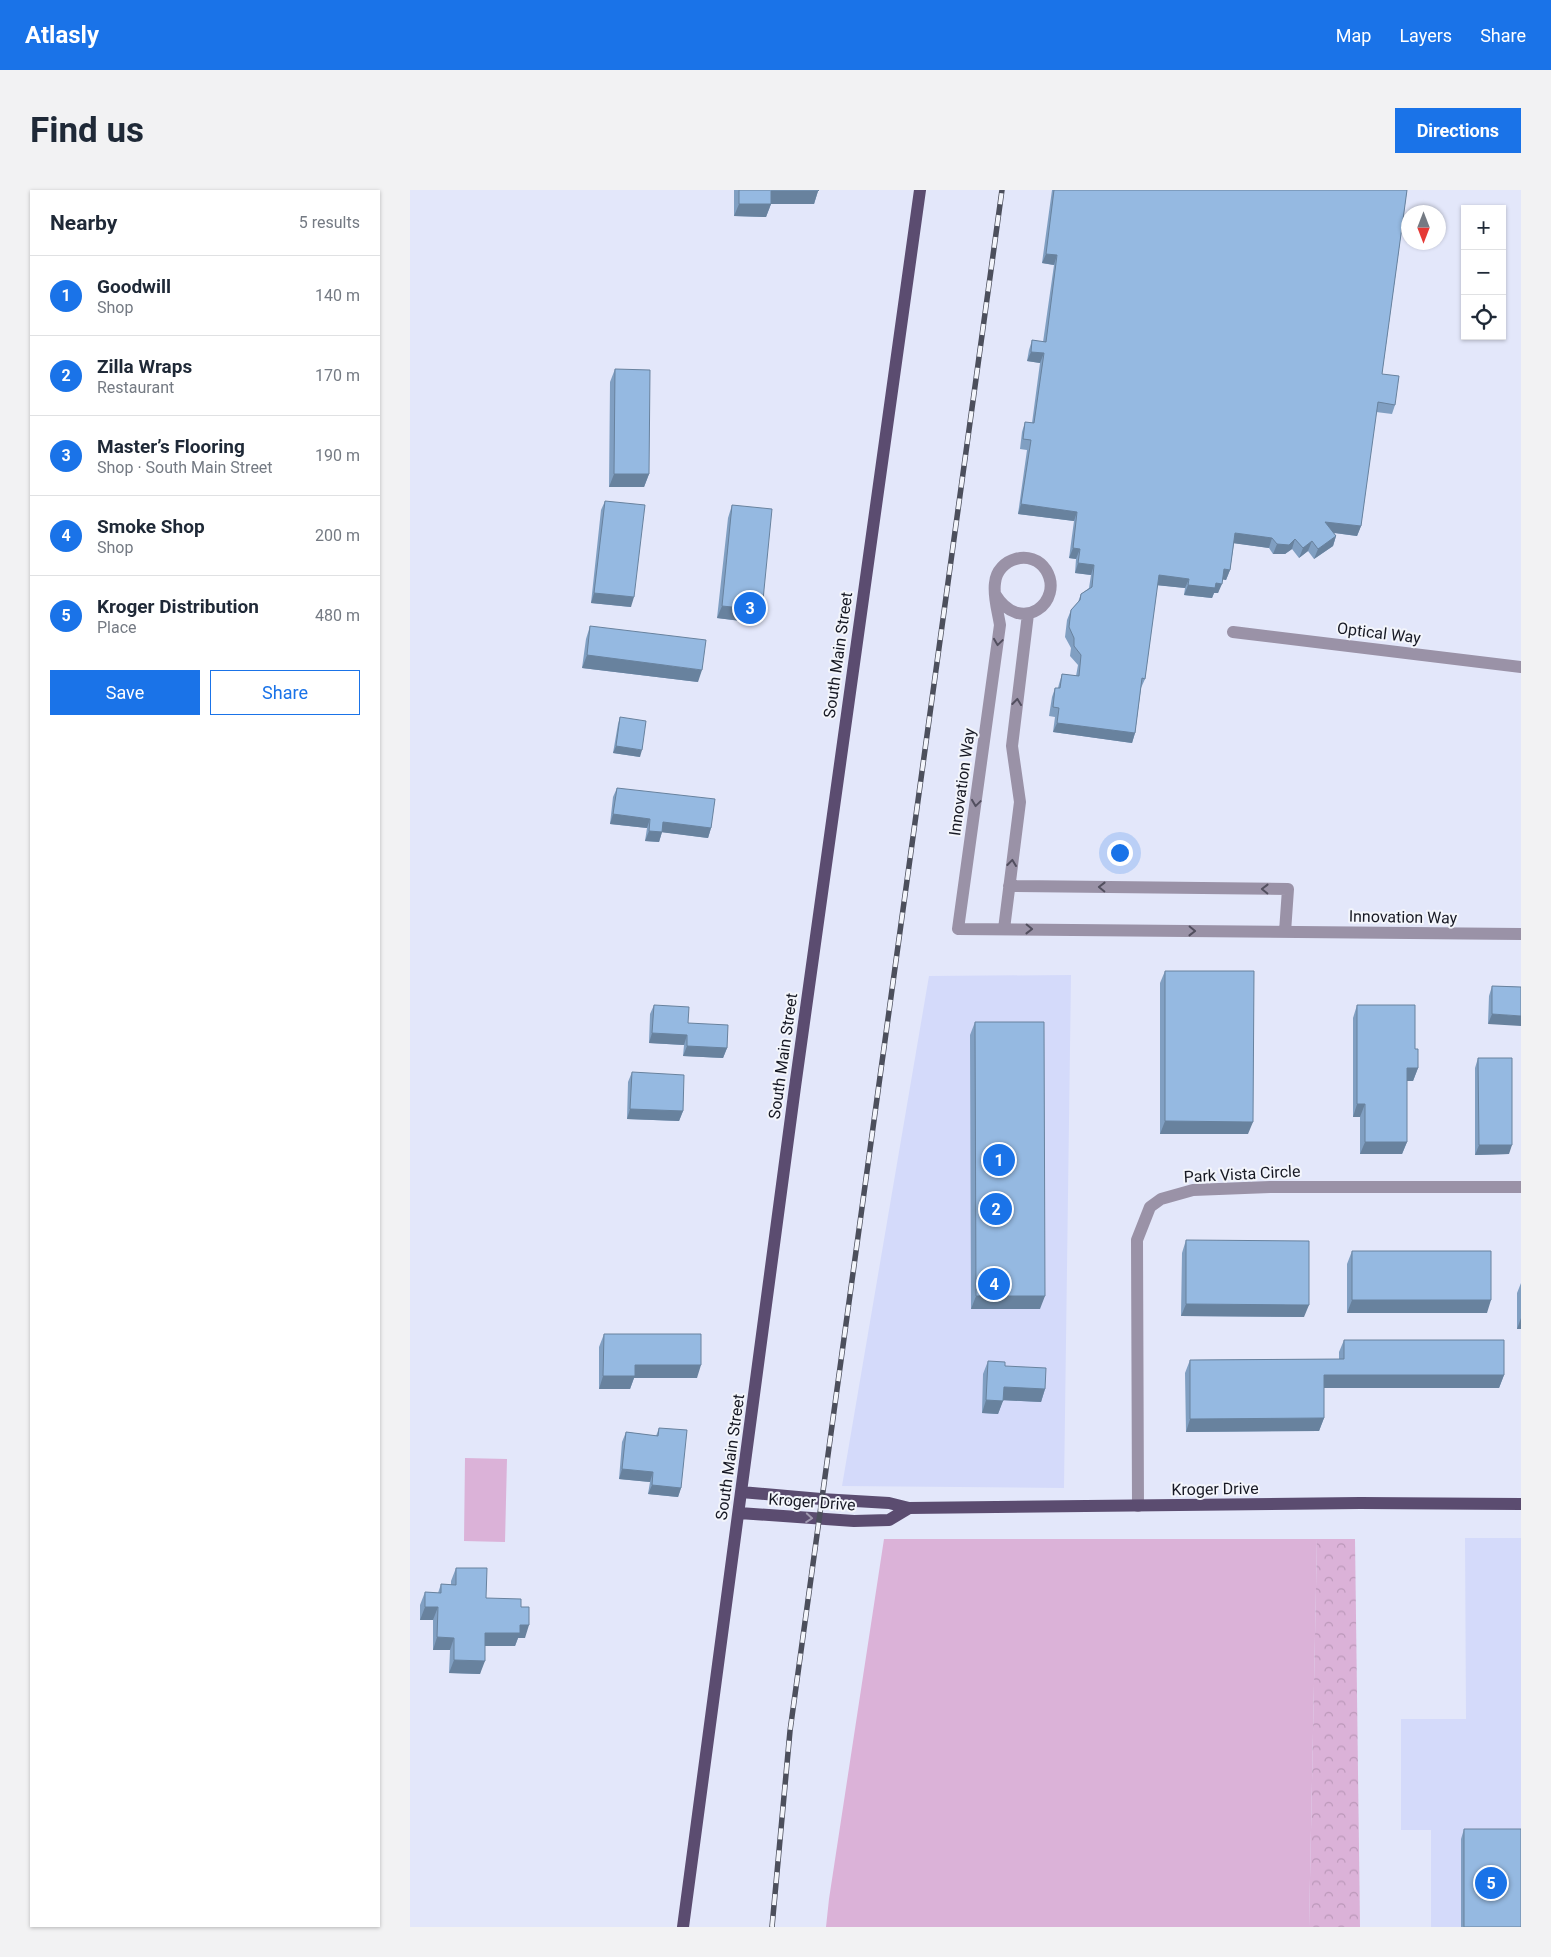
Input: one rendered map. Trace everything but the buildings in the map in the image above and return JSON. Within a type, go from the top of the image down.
[{"type":"main road","name":"South Main Street","points":[[683,1927],[799,1060],[920,190]]},
{"type":"main road","name":"Kroger Drive","points":[[741,1492],[889,1503],[909,1508],[1360,1503],[1521,1504]]},
{"type":"main road","name":"Kroger Drive","points":[[738,1513],[854,1521],[889,1520],[909,1508]]},
{"type":"street","points":[[1021,557],[1040,563],[1050,576],[1051,591],[1045,604],[1028,614],[1010,612],[1002,606],[995,594],[994,584],[996,575],[1001,567],[1009,561],[1021,557]]},
{"type":"street","name":"Innovation Way","points":[[995,594],[1000,625],[958,929],[1521,934]]},
{"type":"street","points":[[1004,929],[1020,802],[1012,746],[1028,614]]},
{"type":"street","name":"Optical Way","points":[[1233,632],[1521,667]]},
{"type":"street","points":[[1009,886],[1288,889],[1285,932]]},
{"type":"street","name":"Park Vista Circle","points":[[1138,1506],[1137,1240],[1150,1207],[1161,1199],[1192,1190],[1278,1187],[1521,1187]]},
{"type":"shaded area","points":[[1071,975],[1064,1488],[842,1486],[929,976]]},
{"type":"shaded area","points":[[1465,1538],[1521,1538],[1521,1927],[1431,1927],[1431,1830],[1401,1830],[1401,1719],[1466,1719]]},
{"type":"green space","points":[[465,1458],[507,1459],[505,1542],[464,1541]]},
{"type":"green space","points":[[884,1539],[1317,1539],[1309,1927],[826,1927]]},
{"type":"green space","points":[[1317,1539],[1355,1539],[1360,1927],[1309,1927]]},
{"type":"railway","points":[[772,1927],[790,1731],[1002,190]]},
{"type":"place","name":"Master’s Flooring","points":[[750,608]]},
{"type":"place","name":"Goodwill","points":[[999,1160]]},
{"type":"place","name":"Zilla Wraps","points":[[996,1209]]},
{"type":"place","name":"Smoke Shop","points":[[994,1284]]},
{"type":"place","name":"Kroger Distribution","points":[[1491,1883]]}]
